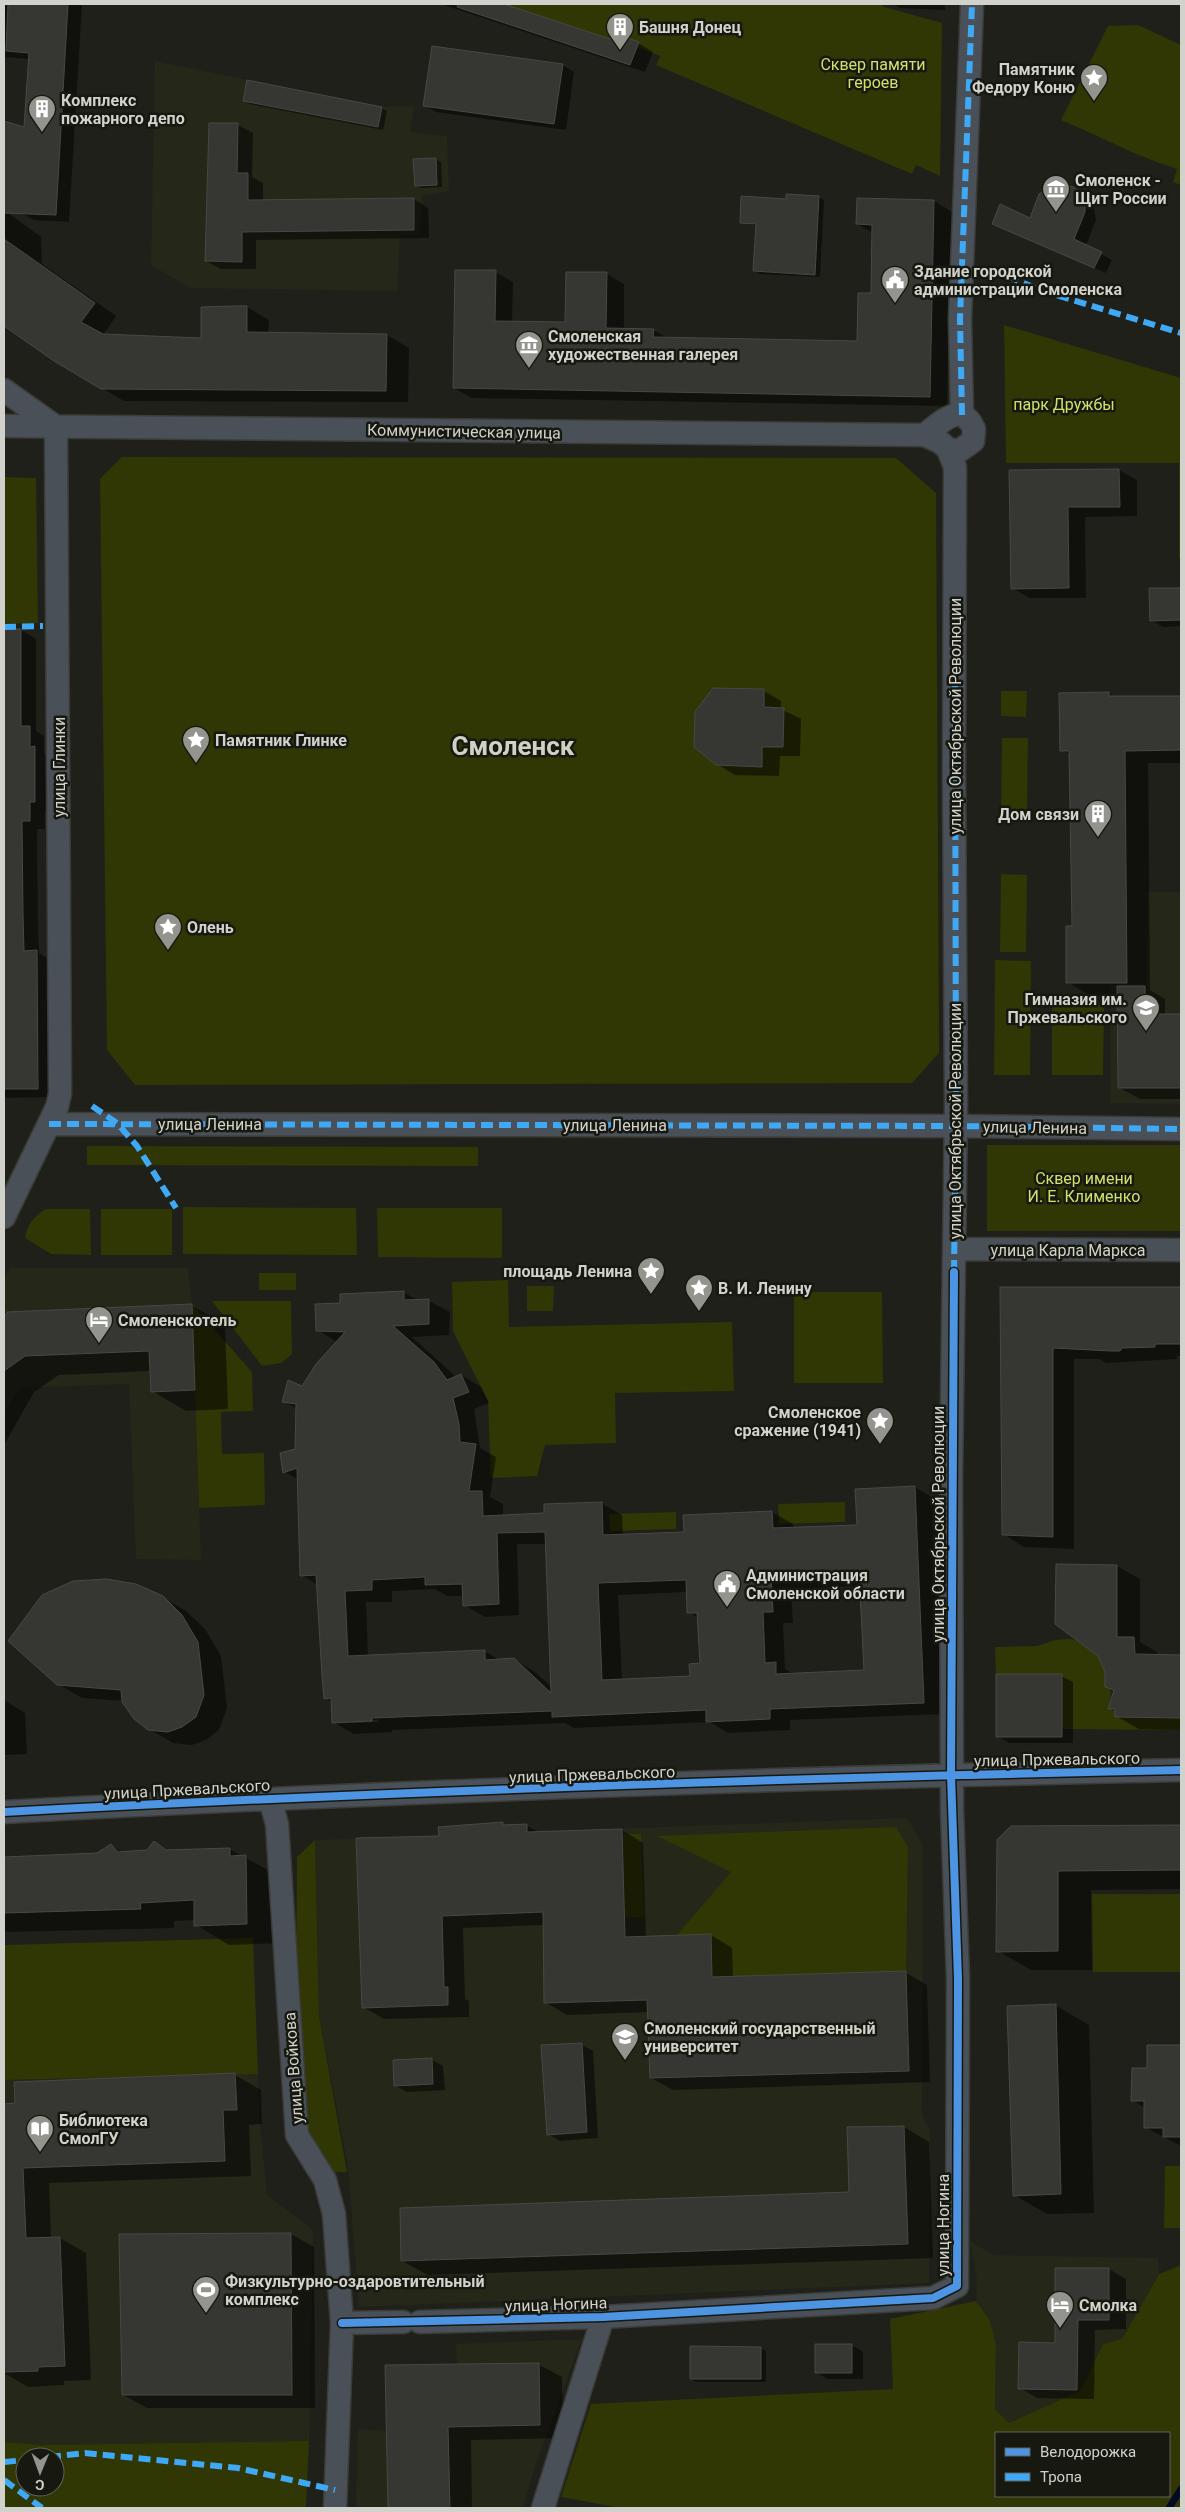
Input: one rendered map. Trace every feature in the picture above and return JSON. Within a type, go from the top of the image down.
[{"type":"street","points":[[962,415],[960,319],[972,4]]},
{"type":"street","points":[[4,390],[56,428]]},
{"type":"street","points":[[962,415],[972,423],[974,429],[973,441],[956,455],[940,442],[924,435],[949,416],[962,415]]},
{"type":"street","name":"Коммунистическая улица","points":[[4,426],[924,435]]},
{"type":"street","name":"улица Глинки","points":[[4,1216],[53,1115],[60,1094],[56,428]]},
{"type":"street","name":"улица Октябрьской Революции","points":[[951,1774],[956,1126],[956,455]]},
{"type":"street","name":"улица Ленина","points":[[53,1115],[1181,1129]]},
{"type":"street","name":"улица Карла Маркса","points":[[954,1249],[1181,1250]]},
{"type":"street","name":"улица Пржевальского","points":[[4,1812],[270,1799],[951,1774],[1181,1770]]},
{"type":"street","name":"улица Ногина","points":[[342,2323],[603,2317],[933,2298],[956,2286],[958,1979],[951,1774]]},
{"type":"street","name":"улица Войкова","points":[[270,1799],[277,1824],[297,2135],[325,2180],[334,2214],[342,2323],[335,2508]]},
{"type":"street","name":"улица Ногина","points":[[543,2508],[603,2317]]},
{"type":"shaded area","points":[[155,61],[382,107],[414,106],[410,132],[447,136],[449,191],[422,196],[419,234],[400,235],[397,291],[190,288],[151,265]]},
{"type":"shaded area","name":"Гимназия им. Пржевальского","points":[[1147,892],[1181,892],[1181,1104],[1110,1103],[1111,985],[1146,984]]},
{"type":"shaded area","name":"Смоленскотель","points":[[10,1268],[188,1268],[192,1304],[201,1560],[136,1559],[129,1384],[20,1388],[4,1413],[4,1279]]},
{"type":"shaded area","name":"Смоленский государственный университет","points":[[907,1818],[923,1845],[922,2116],[930,2130],[929,2283],[359,2307],[348,2167],[319,2016],[315,1840],[438,1836],[438,1827],[462,1827],[462,1824],[527,1824],[527,1832]]},
{"type":"shaded area","points":[[235,2073],[258,2074],[259,2116],[267,2195],[313,2230],[309,2441],[42,2445],[4,2442],[4,2080]]},
{"type":"shaded area","name":"Смолка","points":[[970,2241],[993,2255],[1158,2258],[1159,2274],[1122,2339],[1103,2344],[1080,2391],[1009,2424],[995,2409],[996,2344],[990,2320],[976,2301],[977,2281]]},
{"type":"shaded area","points":[[582,2339],[534,2469],[523,2508],[356,2508],[358,2429],[386,2431],[385,2365],[457,2364],[456,2344]]},
{"type":"green space","name":"Сквер памяти героев","points":[[504,4],[881,4],[884,7],[942,23],[940,176],[916,165],[912,174],[656,65],[660,56],[637,47],[638,42],[614,33],[610,39]]},
{"type":"green space","points":[[1138,25],[1181,45],[1181,185],[1173,182],[1177,169],[1061,120],[1108,26]]},
{"type":"green space","name":"парк Дружбы","points":[[1004,325],[1181,378],[1181,558],[1179,558],[1179,463],[1006,463]]},
{"type":"green space","points":[[122,457],[896,458],[936,493],[939,1053],[912,1083],[135,1085],[107,1050],[100,479]]},
{"type":"green space","points":[[4,477],[36,478],[38,623],[4,624]]},
{"type":"green space","points":[[1001,691],[1027,691],[1026,717],[1001,716]]},
{"type":"green space","points":[[1002,738],[1028,738],[1027,818],[1001,818]]},
{"type":"green space","points":[[1001,874],[1027,875],[1026,952],[1000,952]]},
{"type":"green space","points":[[995,960],[1031,961],[1030,1075],[994,1075]]},
{"type":"green space","points":[[1052,1004],[1104,1004],[1103,1075],[1052,1075]]},
{"type":"green space","name":"Сквер имени И. Е. Клименко","points":[[987,1145],[1181,1145],[1181,1231],[987,1231]]},
{"type":"green space","points":[[87,1146],[478,1147],[478,1166],[87,1165]]},
{"type":"green space","points":[[183,1207],[356,1208],[357,1255],[183,1254]]},
{"type":"green space","points":[[377,1208],[502,1208],[502,1258],[378,1257]]},
{"type":"green space","points":[[46,1209],[90,1209],[91,1255],[51,1254],[25,1238],[27,1229],[32,1221]]},
{"type":"green space","points":[[101,1209],[172,1209],[172,1255],[101,1255]]},
{"type":"green space","points":[[259,1273],[296,1273],[296,1290],[259,1290]]},
{"type":"green space","points":[[508,1280],[509,1327],[732,1322],[734,1391],[615,1393],[616,1443],[545,1445],[537,1476],[491,1478],[488,1401],[453,1331],[452,1282]]},
{"type":"green space","points":[[527,1286],[554,1286],[553,1311],[527,1311]]},
{"type":"green space","points":[[794,1292],[882,1292],[883,1383],[794,1383]]},
{"type":"green space","points":[[212,1301],[291,1301],[292,1354],[281,1363],[262,1366]]},
{"type":"green space","points":[[192,1304],[252,1372],[253,1411],[221,1412],[222,1454],[264,1453],[265,1505],[199,1508]]},
{"type":"green space","points":[[845,1502],[845,1522],[779,1524],[778,1504]]},
{"type":"green space","points":[[676,1512],[676,1529],[610,1531],[609,1514]]},
{"type":"green space","points":[[1055,1640],[1075,1640],[1088,1647],[1099,1658],[1105,1672],[1105,1687],[1109,1688],[1111,1694],[1108,1709],[1115,1709],[1115,1717],[1181,1718],[1181,1730],[1062,1729],[1061,1674],[996,1674],[995,1647],[1037,1646]]},
{"type":"green space","points":[[896,1827],[908,1847],[906,1971],[712,1977],[711,1934],[677,1935],[731,1872],[657,1836]]},
{"type":"green space","points":[[622,1834],[641,1834],[644,1917],[625,1917]]},
{"type":"green space","points":[[315,1840],[319,2016],[347,2172],[328,2172],[306,2124],[296,1987],[297,1857]]},
{"type":"green space","points":[[1092,1894],[1181,1894],[1181,1972],[1093,1972]]},
{"type":"green space","points":[[253,1938],[258,2074],[4,2080],[4,1945]]},
{"type":"green space","points":[[1165,2166],[1181,2166],[1181,2228],[1164,2228]]},
{"type":"green space","points":[[1181,2265],[1181,2508],[621,2508],[561,2497],[591,2404],[893,2389],[890,2319],[976,2301],[990,2320],[996,2344],[995,2409],[1009,2423],[1080,2391],[1103,2344],[1122,2339],[1159,2274]]},
{"type":"green space","points":[[309,2441],[306,2508],[4,2508],[4,2442],[42,2445]]},
{"type":"building","name":"Комплекс пожарного депо","points":[[8,4],[68,4],[56,215],[4,213],[4,121],[24,127],[29,53],[6,51]]},
{"type":"building","points":[[458,4],[504,4],[610,39],[614,33],[639,42],[630,65],[457,7]]},
{"type":"building","points":[[432,46],[563,64],[554,124],[423,106]]},
{"type":"building","points":[[247,80],[382,107],[378,127],[243,101]]},
{"type":"building","points":[[209,123],[238,123],[237,173],[248,173],[248,200],[414,198],[414,230],[242,232],[242,262],[205,261]]},
{"type":"building","points":[[436,158],[437,185],[415,186],[413,159]]},
{"type":"building","points":[[1055,183],[1074,187],[1081,194],[1085,202],[1085,212],[1074,239],[1102,252],[1094,268],[992,224],[1000,204],[1030,218],[1039,194]]},
{"type":"building","points":[[786,194],[819,196],[815,275],[753,271],[756,224],[740,223],[741,196],[786,199]]},
{"type":"building","points":[[857,198],[934,200],[930,397],[453,388],[455,270],[496,270],[495,321],[565,322],[566,272],[607,272],[606,328],[654,329],[653,337],[857,341],[858,293],[871,293],[872,225],[856,224]]},
{"type":"building","points":[[4,239],[95,303],[81,322],[103,334],[201,338],[201,307],[247,306],[247,332],[387,334],[386,391],[101,389],[54,361],[4,326]]},
{"type":"building","points":[[1119,469],[1120,507],[1068,507],[1069,588],[1011,589],[1009,470]]},
{"type":"building","points":[[1149,588],[1181,588],[1181,620],[1150,621]]},
{"type":"building","points":[[4,629],[21,629],[21,726],[30,726],[30,747],[35,746],[35,802],[30,802],[30,821],[22,821],[24,951],[37,950],[38,1089],[4,1089]]},
{"type":"building","points":[[713,688],[764,689],[764,707],[784,708],[783,747],[762,747],[762,767],[716,765],[694,747],[695,712]]},
{"type":"building","name":"Дом связи","points":[[1109,692],[1109,696],[1181,696],[1181,750],[1125,751],[1127,983],[1066,983],[1066,926],[1072,926],[1069,751],[1060,751],[1059,693]]},
{"type":"building","name":"Гимназия им. Пржевальского","points":[[1117,986],[1145,986],[1145,1014],[1181,1014],[1181,1088],[1118,1088]]},
{"type":"building","points":[[1000,1287],[1181,1287],[1181,1344],[1155,1344],[1155,1347],[1122,1348],[1120,1351],[1053,1348],[1053,1537],[1002,1535]]},
{"type":"building","points":[[404,1291],[404,1300],[429,1299],[429,1324],[393,1326],[434,1362],[447,1380],[461,1374],[469,1392],[453,1398],[459,1424],[460,1442],[476,1444],[469,1491],[482,1491],[483,1516],[544,1513],[544,1504],[602,1502],[603,1535],[684,1532],[683,1515],[772,1511],[773,1528],[857,1525],[855,1489],[915,1486],[924,1703],[770,1709],[770,1719],[706,1722],[706,1710],[552,1717],[552,1711],[372,1718],[372,1721],[332,1723],[331,1698],[324,1699],[316,1575],[300,1576],[297,1468],[283,1473],[280,1453],[295,1449],[296,1404],[282,1402],[288,1380],[302,1386],[316,1364],[345,1332],[316,1331],[315,1304],[340,1303],[340,1294]],"holes":[[[545,1532],[551,1693],[514,1658],[485,1660],[485,1650],[348,1656],[345,1591],[372,1590],[372,1580],[425,1577],[425,1585],[462,1584],[463,1606],[499,1604],[497,1533]],[[859,1573],[864,1670],[776,1674],[776,1662],[765,1663],[763,1612],[773,1612],[771,1578]],[[686,1580],[687,1613],[697,1613],[700,1663],[689,1664],[690,1676],[602,1680],[598,1583]]]},
{"type":"building","points":[[192,1304],[195,1390],[151,1392],[149,1351],[25,1356],[4,1371],[4,1315],[7,1312]]},
{"type":"building","points":[[1056,1564],[1117,1565],[1117,1637],[1134,1637],[1135,1654],[1181,1655],[1181,1718],[1115,1717],[1115,1709],[1108,1709],[1114,1690],[1105,1687],[1105,1672],[1098,1656],[1055,1624]]},
{"type":"building","points":[[106,1579],[136,1584],[163,1596],[182,1615],[198,1642],[204,1695],[196,1717],[182,1727],[168,1732],[148,1730],[134,1719],[122,1702],[121,1690],[57,1685],[8,1641],[42,1595],[73,1581]]},
{"type":"building","points":[[996,1674],[1062,1674],[1062,1737],[996,1737]]},
{"type":"building","points":[[503,1822],[503,1825],[527,1824],[527,1832],[622,1829],[625,1937],[711,1934],[712,1977],[906,1971],[909,2071],[650,2078],[647,2000],[544,2003],[543,1912],[442,1916],[444,1987],[448,1987],[448,2005],[362,2008],[356,1838],[439,1836],[438,1827]]},
{"type":"building","points":[[1181,1825],[1181,1870],[1058,1871],[1058,1951],[996,1952],[997,1840],[1011,1826]]},
{"type":"building","points":[[154,1841],[166,1850],[230,1848],[230,1856],[246,1855],[247,1924],[194,1926],[194,1900],[140,1903],[141,1909],[4,1913],[4,1857],[97,1853],[111,1844],[118,1852],[147,1850]]},
{"type":"building","points":[[1056,2004],[1061,2194],[1013,2196],[1007,2006]]},
{"type":"building","points":[[582,2043],[587,2132],[547,2135],[541,2045]]},
{"type":"building","points":[[1147,2045],[1181,2045],[1181,2137],[1163,2137],[1163,2128],[1144,2128],[1144,2101],[1131,2101],[1132,2068],[1147,2068]]},
{"type":"building","points":[[432,2058],[433,2084],[394,2086],[393,2060]]},
{"type":"building","points":[[235,2073],[237,2110],[223,2110],[225,2161],[23,2168],[26,2238],[60,2237],[65,2366],[38,2367],[38,2371],[4,2372],[4,2104],[15,2103],[14,2082]]},
{"type":"building","points":[[904,2126],[908,2244],[401,2261],[400,2208],[849,2192],[847,2127]]},
{"type":"building","name":"Физкультурно-оздаровтительный комплекс","points":[[291,2233],[292,2395],[122,2395],[119,2234]]},
{"type":"building","points":[[1055,2268],[1109,2268],[1109,2320],[1078,2320],[1077,2390],[1018,2389],[1019,2342],[1055,2343]]},
{"type":"building","points":[[815,2344],[852,2344],[852,2373],[815,2373]]},
{"type":"building","points":[[690,2346],[761,2347],[761,2379],[690,2379]]},
{"type":"building","points":[[539,2363],[540,2425],[448,2427],[450,2508],[388,2508],[385,2365]]},
{"type":"waterway","points":[[1169,2508],[1181,2489]]},
{"type":"marked path","points":[[962,415],[960,319],[972,4]]},
{"type":"marked path","points":[[1007,276],[1040,290],[1181,333]]},
{"type":"marked path","points":[[4,627],[43,626]]},
{"type":"marked path","points":[[954,1272],[956,1105],[955,685]]},
{"type":"marked path","points":[[92,1106],[117,1123],[137,1146],[176,1208]]},
{"type":"marked path","points":[[49,1124],[956,1126],[1181,1129]]},
{"type":"marked path","points":[[65,2455],[85,2453],[238,2468],[335,2490]]},
{"type":"marked path","points":[[4,2462],[15,2461]]},
{"type":"marked path","points":[[4,2480],[42,2508]]},
{"type":"cycle path","points":[[342,2323],[603,2317],[933,2298],[957,2286],[958,1979],[951,1775],[954,1272]]},
{"type":"cycle path","points":[[4,1812],[592,1786],[1181,1770]]},
{"type":"place","name":"Башня Донец","points":[[620,51]]},
{"type":"place","name":"Памятник Федору Коню","points":[[1094,102]]},
{"type":"place","name":"Комплекс пожарного депо","points":[[42,133]]},
{"type":"place","name":"Смоленск - Щит России","points":[[1056,213]]},
{"type":"place","name":"Здание городской администрации Смоленска","points":[[895,304]]},
{"type":"place","name":"Смоленская художественная галерея","points":[[529,369]]},
{"type":"place","name":"Памятник Глинке","points":[[196,764]]},
{"type":"place","name":"Дом связи","points":[[1098,838]]},
{"type":"place","name":"Олень","points":[[168,951]]},
{"type":"place","name":"Гимназия им. Пржевальского","points":[[1146,1032]]},
{"type":"place","name":"площадь Ленина","points":[[651,1295]]},
{"type":"place","name":"В. И. Ленину","points":[[699,1312]]},
{"type":"place","name":"Смоленскотель","points":[[99,1344]]},
{"type":"place","name":"Смоленское сражение (1941)","points":[[880,1445]]},
{"type":"place","name":"Администрация Смоленской области","points":[[727,1608]]},
{"type":"place","name":"Смоленский государственный университет","points":[[625,2061]]},
{"type":"place","name":"Библиотека СмолГУ","points":[[40,2153]]},
{"type":"place","name":"Физкультурно-оздаровтительный комплекс","points":[[206,2314]]},
{"type":"place","name":"Смолка","points":[[1060,2329]]},
{"type":"district","name":"Смоленск","points":[[513,746]]}]
